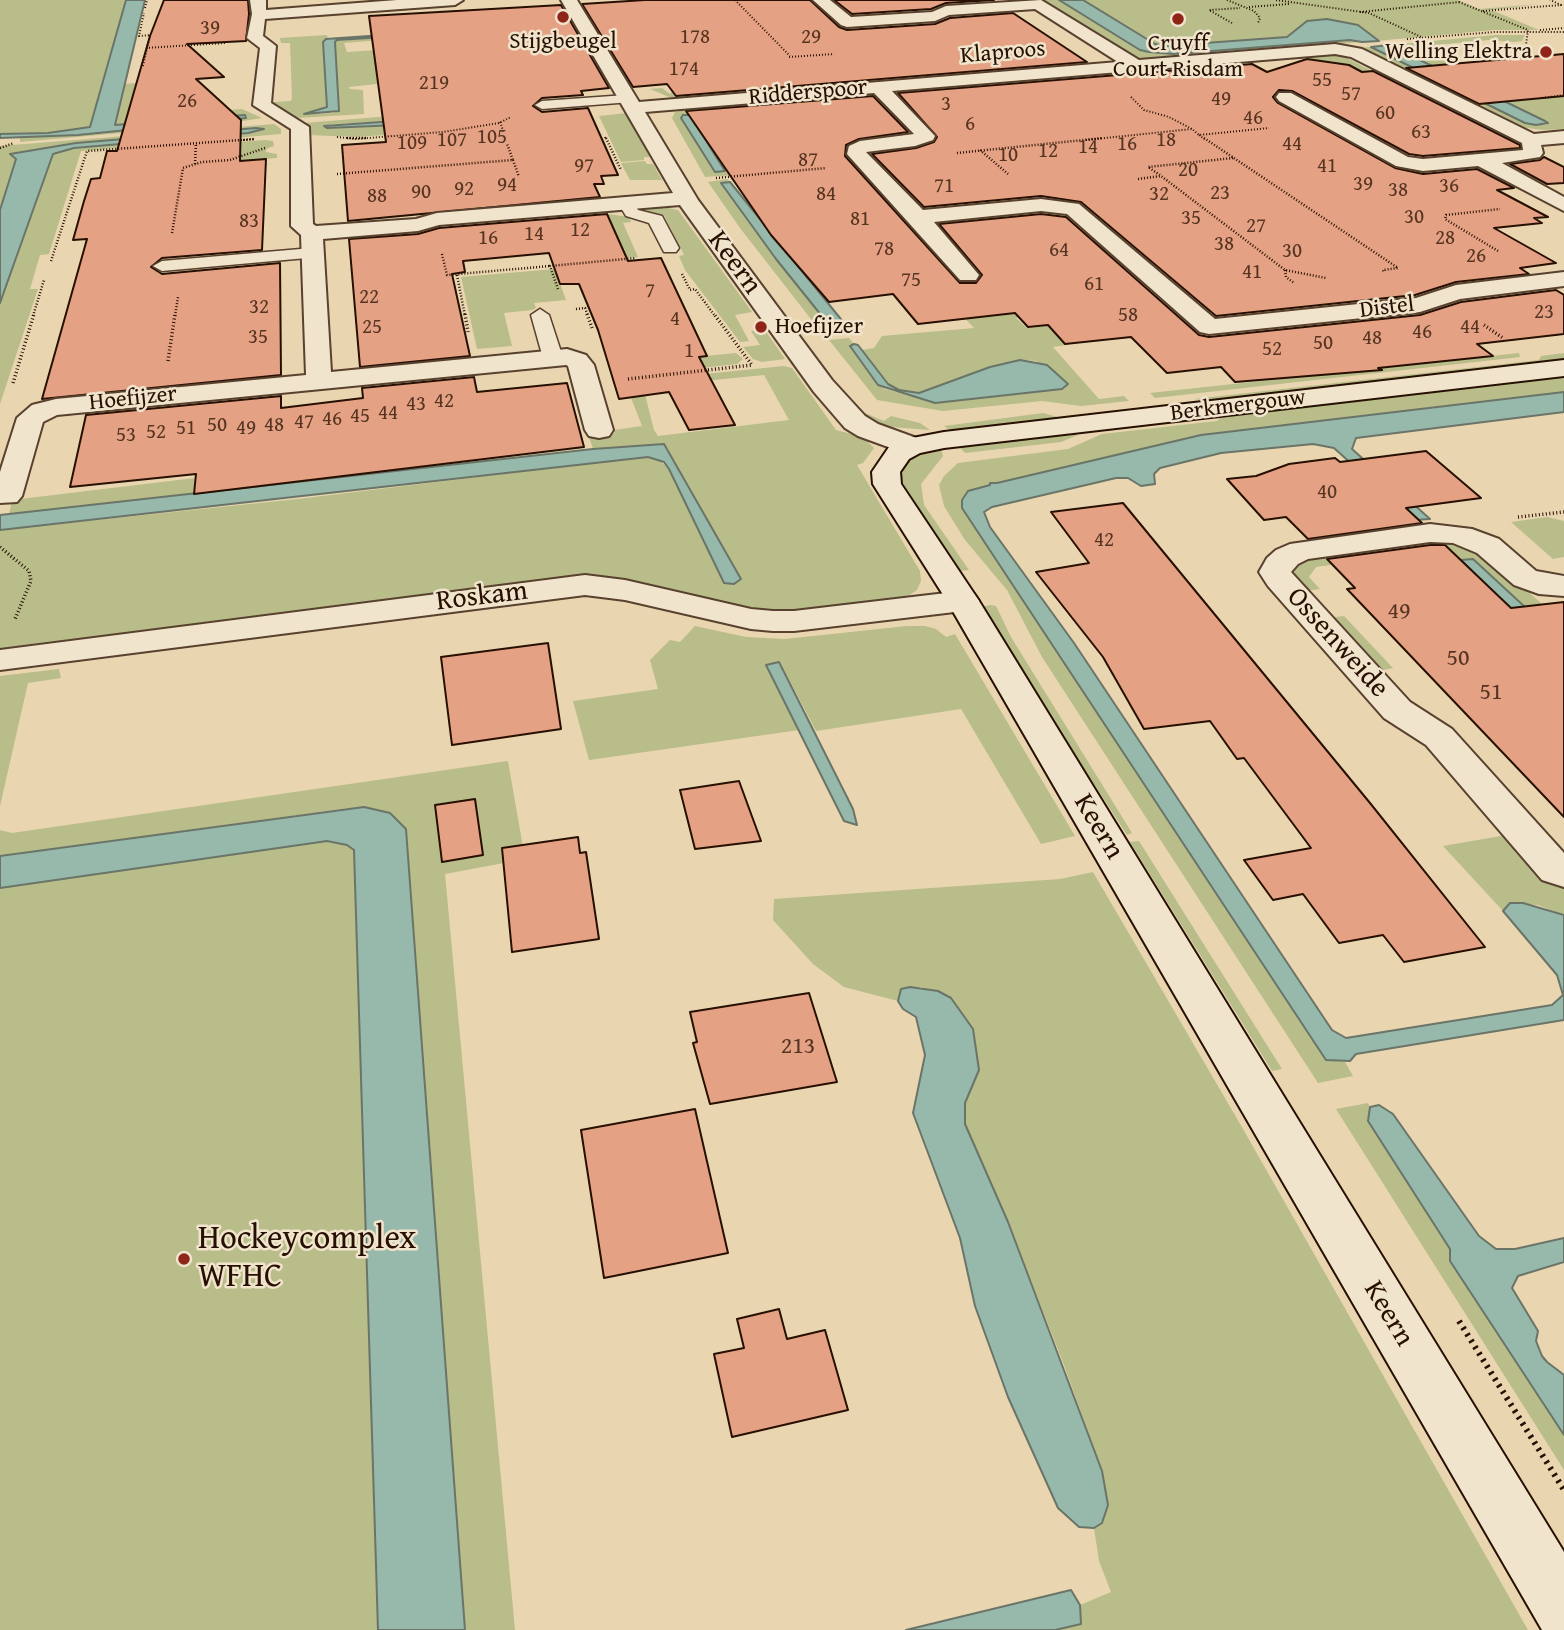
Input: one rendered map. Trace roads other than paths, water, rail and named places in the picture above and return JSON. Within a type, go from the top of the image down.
[{"type":"street","points":[[319,381],[312,243],[302,226],[300,127],[262,105],[268,46],[255,38],[260,7],[450,0]]},
{"type":"street","name":"Keern","points":[[569,0],[681,189],[846,413],[868,430],[912,446]]},
{"type":"street","name":"Klaproos","points":[[821,0],[848,22],[935,16],[946,11],[1035,2],[1133,64]]},
{"type":"street","name":"Klaproos","points":[[878,87],[1322,49],[1346,50],[1531,140]]},
{"type":"street","name":"Ridderspoor","points":[[629,104],[878,87],[926,136],[856,150],[918,217]]},
{"type":"street","points":[[1285,97],[1403,162],[1423,165],[1533,153],[1531,140],[1564,137]]},
{"type":"street","points":[[1480,159],[1562,204]]},
{"type":"street","points":[[312,243],[418,225],[433,220],[631,203],[681,189]]},
{"type":"street","name":"Distel","points":[[918,217],[1041,205],[1072,208],[1209,327],[1420,305],[1456,292],[1555,280]]},
{"type":"street","points":[[918,217],[968,275]]},
{"type":"street","points":[[554,358],[577,360],[599,430]]},
{"type":"street","name":"Hoefijzer","points":[[7,496],[31,418],[41,411],[55,407],[554,358]]},
{"type":"street","name":"Berkmergouw","points":[[912,446],[944,440],[1564,368]]},
{"type":"street","name":"Keern","points":[[912,446],[899,453],[892,462],[886,472],[887,484],[963,601],[1564,1609]]},
{"type":"street","name":"Ossenweide","points":[[1564,586],[1539,584],[1525,578],[1489,546],[1472,538],[1453,534],[1430,533],[1301,551],[1287,557],[1275,572],[1397,710],[1426,726],[1439,737],[1556,870],[1564,873]]},
{"type":"street","name":"Roskam","points":[[0,660],[585,585],[625,590],[751,619],[773,621],[963,601]]},
{"type":"lane","points":[[541,105],[588,102],[629,104]]},
{"type":"lane","points":[[631,203],[632,213],[656,220],[671,251]]},
{"type":"lane","points":[[162,266],[312,243]]},
{"type":"lane","points":[[540,314],[554,358]]},
{"type":"place","name":"Stijgbeugel","points":[[563,17]]},
{"type":"place","name":"Cruyff Court Risdam","points":[[1178,19]]},
{"type":"place","name":"Welling Elektra","points":[[1546,52]]},
{"type":"place","name":"Hoefijzer","points":[[761,327]]},
{"type":"place","name":"Hockeycomplex WFHC","points":[[184,1259]]}]
